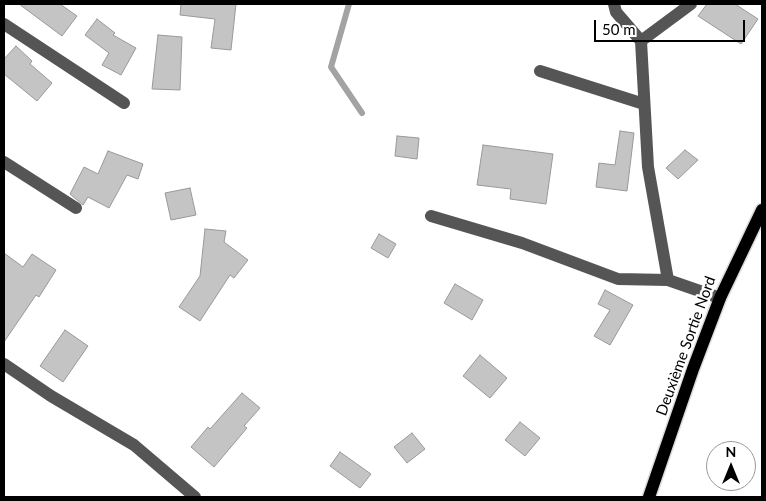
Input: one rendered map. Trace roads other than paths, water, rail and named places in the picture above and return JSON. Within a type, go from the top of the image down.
[{"type":"main road","name":"Deuxième Sortie Nord","points":[[649,497],[693,369],[720,298],[762,210]]},
{"type":"street","points":[[614,4],[616,12],[641,42],[648,166],[668,280]]},
{"type":"street","points":[[641,42],[691,4]]},
{"type":"street","points":[[4,24],[124,103]]},
{"type":"street","points":[[540,71],[644,104]]},
{"type":"street","points":[[4,162],[76,208]]},
{"type":"street","points":[[431,216],[522,243],[618,279],[668,280],[720,298]]},
{"type":"street","points":[[4,364],[51,396],[134,445],[195,497]]},
{"type":"waterway","points":[[349,4],[331,67],[362,113]]}]
